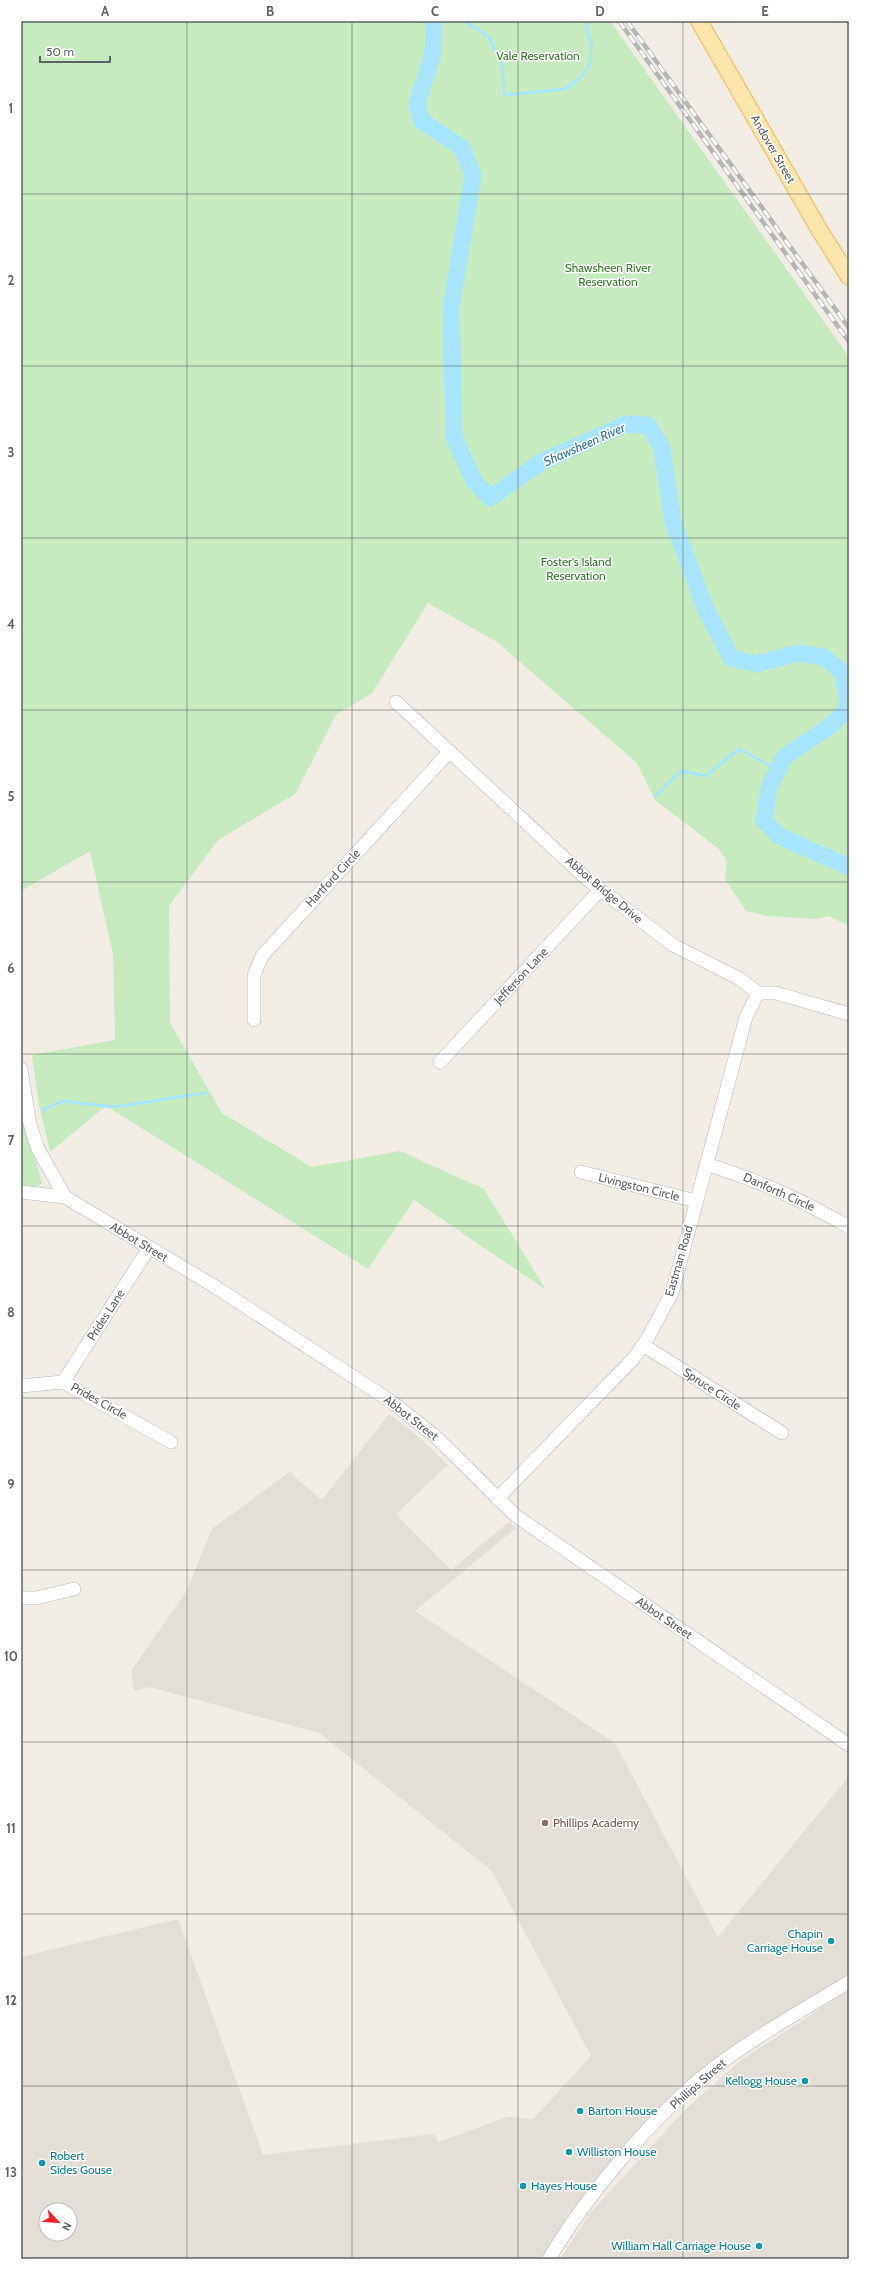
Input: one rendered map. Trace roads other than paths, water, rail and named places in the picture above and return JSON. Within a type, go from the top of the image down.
[{"type":"main road","name":"Andover Street","points":[[699,21],[820,231],[849,277]]},
{"type":"street","name":"Abbot Bridge Drive","points":[[396,702],[601,890],[673,945],[740,979],[758,993]]},
{"type":"street","name":"Hartford Circle","points":[[254,1020],[254,975],[262,956],[450,751]]},
{"type":"street","name":"Jefferson Lane","points":[[440,1062],[601,890]]},
{"type":"street","points":[[758,993],[776,992],[849,1014]]},
{"type":"street","name":"Eastman Road","points":[[497,1499],[633,1359],[643,1345],[672,1293],[746,1017],[758,993]]},
{"type":"street","name":"Abbot Street","points":[[21,1069],[29,1120],[36,1147],[64,1197],[249,1308],[392,1402],[435,1436],[497,1499],[516,1516],[849,1745]]},
{"type":"street","name":"Danforth Circle","points":[[706,1164],[760,1182],[801,1200],[849,1227]]},
{"type":"street","name":"Livingston Circle","points":[[581,1172],[696,1201]]},
{"type":"street","points":[[21,1192],[64,1197]]},
{"type":"street","name":"Prides Lane","points":[[63,1382],[148,1248]]},
{"type":"street","name":"Spruce Circle","points":[[643,1345],[782,1434]]},
{"type":"street","name":"Prides Circle","points":[[21,1386],[63,1382],[171,1442]]},
{"type":"street","points":[[21,1598],[36,1598],[74,1589]]},
{"type":"street","name":"Phillips Street","points":[[549,2259],[564,2232],[638,2141],[696,2083],[738,2051],[849,1982]]},
{"type":"waterway","name":"Shawsheen River","points":[[434,21],[433,53],[417,104],[422,121],[462,148],[473,175],[451,307],[454,437],[474,481],[490,498],[541,462],[626,424],[648,425],[662,448],[673,522],[706,610],[731,658],[756,664],[798,653],[824,657],[842,672],[849,706],[833,724],[784,757],[769,788],[764,820],[779,836],[849,867]]},
{"type":"waterway","points":[[465,21],[489,37],[502,65],[505,95],[565,89],[581,77],[590,64],[591,43],[586,28],[590,21]]},
{"type":"waterway","points":[[655,796],[681,771],[706,776],[739,749],[778,770]]},
{"type":"waterway","points":[[43,1110],[62,1101],[114,1107],[205,1093]]},
{"type":"railway","points":[[619,21],[849,342]]},
{"type":"railway","points":[[627,21],[849,328]]},
{"type":"place","name":"Phillips Academy","points":[[545,1823]]},
{"type":"place","name":"Chapin Carriage House","points":[[831,1941]]},
{"type":"place","name":"Kellogg House","points":[[805,2081]]},
{"type":"place","name":"Barton House","points":[[580,2111]]},
{"type":"place","name":"Williston House","points":[[569,2152]]},
{"type":"place","name":"Robert Sides Gouse","points":[[42,2163]]},
{"type":"place","name":"Hayes House","points":[[523,2186]]},
{"type":"place","name":"William Hall Carriage House","points":[[759,2246]]},
{"type":"park label","name":"Vale Reservation","points":[[538,56]]},
{"type":"park label","name":"Shawsheen River Reservation","points":[[608,275]]},
{"type":"park label","name":"Foster's Island Reservation","points":[[576,569]]}]
